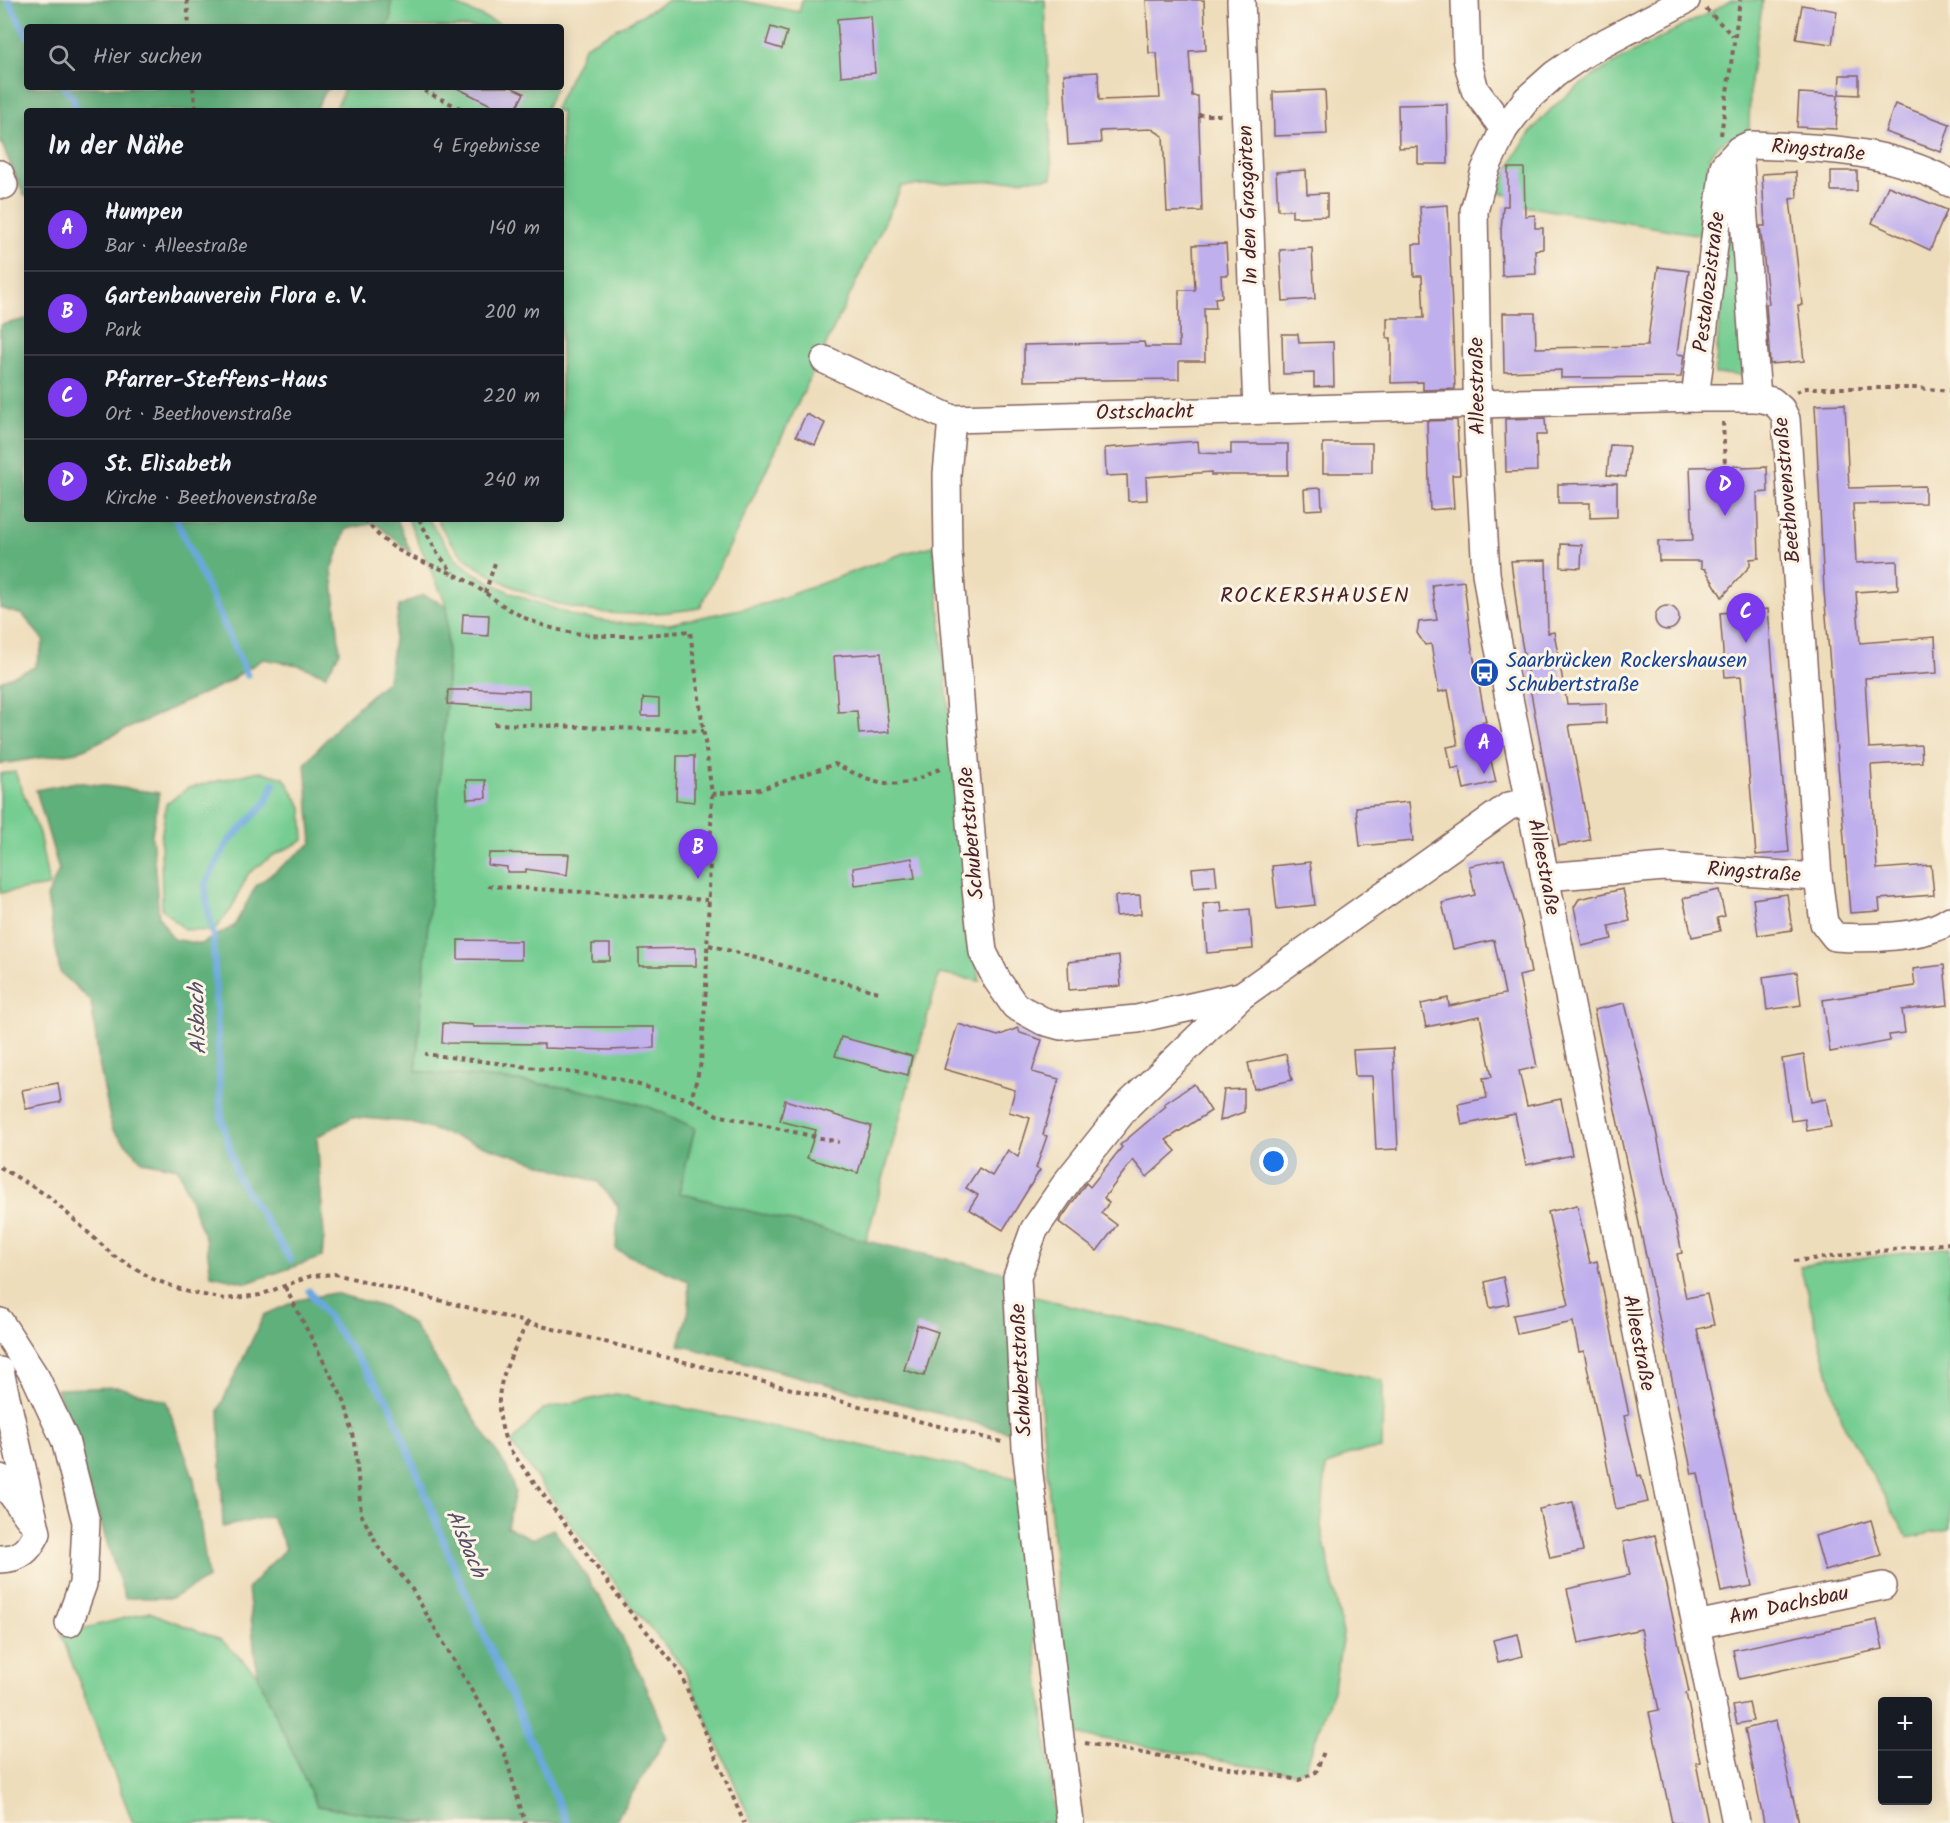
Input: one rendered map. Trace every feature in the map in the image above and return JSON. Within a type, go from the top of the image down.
[{"type":"street","name":"In den Grasgärten","points":[[1241,0],[1257,410]]},
{"type":"street","points":[[1465,0],[1467,59],[1475,90],[1504,129]]},
{"type":"street","name":"Alleestraße","points":[[1695,3],[1587,52],[1555,74],[1527,99],[1504,129],[1485,170],[1474,211],[1478,403],[1486,573],[1736,1823]]},
{"type":"street","name":"Ringstraße","points":[[1732,158],[1750,145],[1849,150],[1912,166],[1950,183]]},
{"type":"street","points":[[1732,158],[1765,400]]},
{"type":"street","name":"Pestalozzistraße","points":[[1695,398],[1732,158]]},
{"type":"street","name":"Ostschacht","points":[[825,360],[952,419],[1478,403]]},
{"type":"street","name":"Beethovenstraße","points":[[1478,403],[1695,398],[1765,400],[1781,409],[1786,419],[1818,877]]},
{"type":"street","name":"Schubertstraße","points":[[952,419],[947,474],[948,552],[974,871],[983,952],[997,980],[1015,1006],[1043,1021],[1061,1026],[1092,1025],[1137,1019],[1241,996]]},
{"type":"street","name":"Schubertstraße","points":[[1070,1823],[1026,1448],[1017,1277],[1034,1230],[1069,1179],[1128,1105],[1241,996],[1509,806],[1530,802]]},
{"type":"street","name":"Ringstraße","points":[[1545,877],[1665,867],[1818,877],[1824,923],[1835,937],[1857,938],[1920,932],[1950,920]]},
{"type":"street","points":[[0,1322],[36,1378],[65,1440],[86,1522],[83,1584],[69,1623]]},
{"type":"street","points":[[0,1560],[9,1559],[30,1549],[37,1533],[9,1451],[2,1387]]},
{"type":"street","points":[[0,1478],[35,1526]]},
{"type":"street","name":"Am Dachsbau","points":[[1696,1625],[1883,1586]]},
{"type":"path","points":[[187,0],[189,24]]},
{"type":"path","points":[[1732,158],[1720,140],[1733,36],[1740,0]]},
{"type":"path","points":[[1695,3],[1733,36]]},
{"type":"path","points":[[193,90],[196,108]]},
{"type":"path","points":[[422,90],[460,108]]},
{"type":"path","points":[[1765,400],[1806,388],[1917,388],[1950,391]]},
{"type":"path","points":[[1723,419],[1725,466]]},
{"type":"path","points":[[366,522],[378,537],[422,564],[453,573],[522,616],[566,633],[621,638],[690,631],[712,794],[709,945],[701,1063],[691,1100]]},
{"type":"path","points":[[421,522],[436,551],[453,573]]},
{"type":"path","points":[[485,593],[496,560]]},
{"type":"path","points":[[494,724],[704,731]]},
{"type":"path","points":[[712,794],[761,789],[835,764],[869,780],[897,784],[924,777],[937,770],[967,766]]},
{"type":"path","points":[[488,886],[709,900]]},
{"type":"path","points":[[709,945],[882,993]]},
{"type":"path","points":[[425,1054],[615,1078],[691,1100],[717,1115],[839,1142]]},
{"type":"path","points":[[0,1167],[48,1197],[114,1256],[153,1279],[188,1292],[225,1299],[260,1295],[312,1276],[335,1274],[991,1440]]},
{"type":"path","points":[[1794,1261],[1950,1243]]},
{"type":"path","points":[[285,1287],[345,1403],[355,1442],[361,1514],[379,1548],[410,1586],[489,1720],[504,1751],[525,1823]]},
{"type":"path","points":[[527,1323],[501,1378],[499,1422],[508,1447],[626,1606],[679,1670],[744,1823]]},
{"type":"path","points":[[1060,1738],[1299,1780],[1316,1772],[1325,1749]]},
{"type":"green space","points":[[0,0],[391,0],[391,20],[387,24],[24,24],[24,90],[327,90],[317,108],[24,108],[24,195],[0,140]]},
{"type":"green space","points":[[379,0],[445,0],[499,24],[369,24]]},
{"type":"green space","points":[[669,0],[738,0],[799,12],[802,0],[1045,0],[1052,178],[902,186],[700,608],[650,614],[626,614],[603,613],[557,604],[509,585],[476,566],[451,542],[439,522],[564,522],[564,108],[555,108],[585,46]]},
{"type":"green space","points":[[1731,0],[1763,0],[1750,81],[1749,133],[1726,140],[1709,157],[1701,235],[1524,206],[1499,192],[1512,161],[1529,134],[1571,92],[1622,59]]},
{"type":"green space","points":[[344,90],[554,90],[546,108],[336,108]]},
{"type":"green space","points":[[1727,225],[1738,225],[1744,375],[1715,374]]},
{"type":"green space","points":[[24,320],[24,522],[398,522],[411,553],[375,523],[346,529],[332,570],[340,652],[326,675],[298,665],[263,659],[226,683],[77,752],[0,764],[0,681],[35,667],[44,641],[23,615],[0,608],[0,325]]},
{"type":"green space","points":[[409,522],[430,522],[455,558],[474,573],[511,593],[577,617],[619,623],[669,624],[768,603],[904,553],[934,546],[966,907],[980,981],[939,974],[866,1241],[679,1193],[695,1128],[648,1107],[562,1087],[415,1071],[447,691],[447,606]]},
{"type":"green space","points":[[423,595],[447,606],[447,691],[416,1071],[563,1087],[649,1107],[695,1128],[679,1193],[866,1241],[1008,1273],[1017,1434],[679,1345],[689,1309],[688,1281],[616,1250],[618,1206],[598,1182],[408,1122],[352,1117],[317,1137],[324,1236],[322,1257],[247,1283],[211,1275],[206,1241],[178,1168],[142,1161],[112,1129],[99,1063],[91,1001],[60,972],[47,897],[59,870],[36,790],[76,782],[159,793],[152,835],[159,917],[173,939],[201,944],[234,926],[256,886],[312,843],[305,764],[341,722],[388,680],[399,606]]},
{"type":"green space","points":[[259,771],[284,778],[302,807],[304,840],[272,856],[248,874],[232,908],[213,932],[184,929],[162,909],[161,839],[166,804],[188,788]]},
{"type":"green space","points":[[15,772],[39,833],[49,886],[0,893],[0,774]]},
{"type":"green space","points":[[1950,1247],[1950,1529],[1908,1538],[1841,1420],[1800,1266]]},
{"type":"green space","points":[[334,1293],[387,1308],[413,1325],[507,1468],[515,1492],[507,1527],[533,1539],[553,1529],[571,1553],[618,1629],[667,1737],[614,1823],[430,1823],[317,1806],[257,1674],[248,1588],[286,1548],[271,1516],[223,1527],[219,1409],[264,1315],[298,1300]]},
{"type":"green space","points":[[1031,1296],[1383,1381],[1382,1449],[1351,1453],[1326,1467],[1321,1526],[1343,1634],[1334,1687],[1305,1769],[1293,1773],[1071,1733]]},
{"type":"green space","points":[[119,1387],[166,1401],[194,1479],[208,1578],[172,1598],[125,1598],[57,1389]]},
{"type":"green space","points":[[616,1394],[1016,1478],[1056,1823],[752,1823],[684,1668],[631,1605],[511,1443],[543,1409]]},
{"type":"green space","points":[[149,1612],[221,1640],[257,1674],[317,1806],[430,1823],[133,1823],[61,1634]]},
{"type":"building","points":[[1146,0],[1204,0],[1206,50],[1189,51],[1192,96],[1198,96],[1202,211],[1167,212],[1163,136],[1152,129],[1100,131],[1101,143],[1068,145],[1064,74],[1098,72],[1099,100],[1160,98],[1157,53],[1149,53]]},
{"type":"building","points":[[1802,5],[1837,11],[1832,44],[1796,39]]},
{"type":"building","points":[[871,16],[875,73],[841,76],[837,19]]},
{"type":"building","points":[[771,27],[787,32],[782,49],[766,44]]},
{"type":"building","points":[[1840,75],[1859,75],[1859,95],[1839,94]]},
{"type":"building","points":[[461,90],[518,90],[524,93],[516,108],[497,108]]},
{"type":"building","points":[[1325,90],[1327,134],[1274,136],[1273,92]]},
{"type":"building","points":[[1799,93],[1838,95],[1836,129],[1797,127]]},
{"type":"building","points":[[1447,104],[1448,164],[1418,164],[1418,147],[1399,148],[1398,105]]},
{"type":"building","points":[[1895,104],[1950,124],[1941,152],[1885,132]]},
{"type":"building","points":[[1508,168],[1524,168],[1525,216],[1535,215],[1535,228],[1543,228],[1543,249],[1535,250],[1536,274],[1502,276],[1501,230],[1503,206],[1508,206]]},
{"type":"building","points":[[1306,170],[1307,194],[1327,193],[1327,216],[1292,217],[1292,210],[1278,210],[1276,172]]},
{"type":"building","points":[[1831,171],[1857,171],[1857,191],[1831,191]]},
{"type":"building","points":[[1796,172],[1797,198],[1790,199],[1802,305],[1798,305],[1804,361],[1770,364],[1766,304],[1769,304],[1760,226],[1765,226],[1762,174]]},
{"type":"building","points":[[1888,186],[1947,210],[1930,250],[1872,223]]},
{"type":"building","points":[[1448,205],[1455,389],[1423,390],[1423,382],[1391,383],[1391,338],[1387,338],[1387,318],[1424,318],[1422,276],[1414,276],[1413,244],[1422,244],[1420,207]]},
{"type":"building","points":[[1226,244],[1228,275],[1221,275],[1222,297],[1215,298],[1216,308],[1204,308],[1205,361],[1179,361],[1179,379],[1024,381],[1024,345],[1144,342],[1145,347],[1179,347],[1179,290],[1195,290],[1193,245]]},
{"type":"building","points":[[1312,248],[1315,299],[1283,301],[1280,250]]},
{"type":"building","points":[[1658,267],[1689,271],[1677,354],[1684,355],[1681,377],[1561,378],[1561,370],[1504,372],[1503,313],[1535,313],[1536,348],[1647,346]]},
{"type":"building","points":[[1282,334],[1298,334],[1299,343],[1333,342],[1334,386],[1314,387],[1314,373],[1283,374]]},
{"type":"building","points":[[1845,404],[1849,488],[1925,486],[1925,503],[1853,504],[1856,563],[1897,561],[1898,589],[1856,592],[1860,643],[1935,637],[1937,673],[1865,678],[1869,748],[1921,745],[1922,762],[1871,765],[1877,869],[1931,865],[1934,895],[1879,899],[1880,911],[1850,913],[1824,591],[1815,405]]},
{"type":"building","points":[[806,414],[825,423],[815,445],[796,436]]},
{"type":"building","points":[[1545,418],[1546,435],[1536,435],[1537,471],[1506,472],[1505,419]]},
{"type":"building","points":[[1457,420],[1460,475],[1452,475],[1454,508],[1430,510],[1427,421]]},
{"type":"building","points":[[1198,441],[1199,453],[1231,454],[1231,444],[1288,444],[1288,475],[1211,475],[1211,472],[1146,477],[1147,500],[1128,501],[1127,475],[1106,476],[1105,448]]},
{"type":"building","points":[[1323,443],[1372,443],[1372,473],[1323,473]]},
{"type":"building","points":[[1610,445],[1629,446],[1626,477],[1607,475]]},
{"type":"building","points":[[1742,466],[1743,468],[1767,467],[1768,492],[1757,493],[1759,558],[1750,559],[1750,566],[1722,597],[1705,569],[1701,568],[1701,561],[1659,561],[1658,541],[1693,540],[1690,467]]},
{"type":"building","points":[[1617,483],[1617,517],[1590,518],[1590,503],[1558,503],[1558,484]]},
{"type":"building","points":[[1321,488],[1322,509],[1305,510],[1304,489]]},
{"type":"building","points":[[1561,544],[1582,545],[1581,568],[1561,567]]},
{"type":"building","points":[[1546,560],[1548,633],[1554,632],[1567,704],[1606,703],[1606,723],[1569,725],[1590,840],[1559,846],[1520,633],[1511,561]]},
{"type":"building","points":[[1464,581],[1471,643],[1486,722],[1482,722],[1496,782],[1464,789],[1459,767],[1452,769],[1447,747],[1458,745],[1448,690],[1439,692],[1431,644],[1425,645],[1417,633],[1419,622],[1437,620],[1432,585]]},
{"type":"building","points":[[1667,606],[1675,610],[1679,618],[1675,626],[1667,630],[1659,626],[1655,618],[1659,610]]},
{"type":"building","points":[[1768,609],[1789,852],[1756,855],[1741,676],[1725,677],[1720,613]]},
{"type":"building","points":[[463,614],[489,615],[488,636],[462,634]]},
{"type":"building","points":[[881,653],[889,732],[859,734],[857,711],[838,712],[834,656]]},
{"type":"building","points":[[469,688],[529,691],[529,709],[447,704],[448,690],[469,690]]},
{"type":"building","points":[[643,698],[659,699],[659,716],[642,716]]},
{"type":"building","points":[[677,756],[694,756],[694,802],[676,800]]},
{"type":"building","points":[[466,780],[485,780],[486,798],[467,799]]},
{"type":"building","points":[[1409,802],[1413,841],[1360,846],[1356,807]]},
{"type":"building","points":[[489,853],[569,854],[567,875],[526,869],[526,872],[507,872],[507,867],[488,865]]},
{"type":"building","points":[[912,858],[915,878],[855,885],[853,868]]},
{"type":"building","points":[[1504,859],[1522,923],[1531,973],[1519,976],[1537,1067],[1519,1071],[1527,1106],[1561,1099],[1572,1155],[1526,1165],[1515,1114],[1462,1125],[1458,1104],[1487,1098],[1483,1078],[1492,1077],[1480,1016],[1426,1027],[1421,1004],[1448,998],[1449,1006],[1505,994],[1494,940],[1453,949],[1442,903],[1475,895],[1469,866]]},
{"type":"building","points":[[1310,862],[1315,905],[1277,909],[1272,866]]},
{"type":"building","points":[[1215,866],[1217,886],[1194,888],[1192,868]]},
{"type":"building","points":[[1623,889],[1630,921],[1609,926],[1612,939],[1582,946],[1574,907],[1579,899]]},
{"type":"building","points":[[1719,890],[1725,916],[1717,918],[1720,931],[1692,937],[1683,898]]},
{"type":"building","points":[[1787,894],[1792,930],[1758,935],[1753,899]]},
{"type":"building","points":[[1140,895],[1141,914],[1116,916],[1115,896]]},
{"type":"building","points":[[1221,902],[1222,912],[1250,909],[1253,949],[1207,953],[1203,904]]},
{"type":"building","points":[[458,940],[521,941],[521,960],[458,959]]},
{"type":"building","points":[[592,944],[610,944],[610,961],[592,961]]},
{"type":"building","points":[[696,948],[696,966],[639,966],[639,949]]},
{"type":"building","points":[[1119,956],[1121,986],[1069,990],[1068,962]]},
{"type":"building","points":[[1944,965],[1948,1005],[1902,1010],[1905,1033],[1889,1035],[1890,1041],[1830,1052],[1823,1000],[1915,986],[1913,969]]},
{"type":"building","points":[[1797,972],[1801,1005],[1767,1010],[1763,977]]},
{"type":"building","points":[[1625,1003],[1654,1122],[1682,1253],[1677,1254],[1686,1298],[1707,1294],[1714,1325],[1697,1329],[1752,1586],[1721,1592],[1698,1473],[1692,1474],[1594,1010]]},
{"type":"building","points":[[443,1023],[473,1025],[473,1027],[654,1027],[654,1048],[609,1050],[544,1048],[544,1044],[442,1043]]},
{"type":"building","points":[[958,1024],[998,1036],[1018,1028],[1020,1033],[1042,1040],[1032,1072],[1059,1079],[1043,1135],[1047,1136],[1036,1168],[1040,1170],[1003,1230],[969,1209],[978,1195],[966,1188],[979,1168],[992,1176],[1008,1150],[1018,1157],[1030,1118],[1009,1112],[1015,1090],[944,1069]]},
{"type":"building","points":[[841,1037],[912,1056],[908,1075],[835,1056]]},
{"type":"building","points":[[1393,1048],[1398,1149],[1376,1150],[1372,1076],[1355,1076],[1353,1050]]},
{"type":"building","points":[[1286,1054],[1292,1080],[1254,1089],[1248,1063]]},
{"type":"building","points":[[1804,1055],[1811,1102],[1826,1099],[1831,1127],[1807,1131],[1805,1119],[1791,1121],[1782,1059]]},
{"type":"building","points":[[58,1083],[61,1102],[26,1109],[22,1090]]},
{"type":"building","points":[[1194,1084],[1211,1111],[1166,1140],[1176,1151],[1147,1177],[1133,1160],[1104,1198],[1109,1203],[1101,1213],[1117,1225],[1097,1251],[1059,1222],[1086,1183],[1090,1187],[1122,1147],[1120,1145],[1166,1106],[1164,1104]]},
{"type":"building","points":[[1244,1089],[1244,1112],[1220,1121],[1224,1090]]},
{"type":"building","points":[[785,1100],[871,1126],[858,1173],[807,1158],[816,1130],[780,1121]]},
{"type":"building","points":[[1577,1205],[1590,1263],[1597,1261],[1629,1415],[1624,1416],[1638,1476],[1641,1475],[1648,1502],[1616,1509],[1584,1351],[1579,1352],[1573,1322],[1517,1334],[1513,1315],[1569,1305],[1548,1212]]},
{"type":"building","points":[[1503,1277],[1509,1304],[1490,1308],[1485,1282]]},
{"type":"building","points":[[917,1325],[938,1332],[924,1376],[904,1370]]},
{"type":"building","points":[[1573,1502],[1583,1551],[1550,1558],[1539,1509]]},
{"type":"building","points":[[1871,1520],[1881,1555],[1825,1571],[1815,1536]]},
{"type":"building","points":[[1655,1535],[1689,1692],[1686,1693],[1700,1762],[1696,1763],[1708,1823],[1672,1823],[1649,1712],[1659,1710],[1641,1629],[1579,1643],[1567,1589],[1630,1575],[1623,1542]]},
{"type":"building","points":[[1877,1620],[1883,1649],[1739,1679],[1733,1650]]},
{"type":"building","points":[[1518,1634],[1523,1656],[1498,1662],[1493,1640]]},
{"type":"building","points":[[1749,1703],[1753,1721],[1737,1724],[1733,1706]]},
{"type":"building","points":[[1776,1721],[1799,1823],[1764,1823],[1745,1729]]},
{"type":"waterway","name":"Alsbach","points":[[9,1],[24,30]]},
{"type":"waterway","name":"Alsbach","points":[[66,90],[77,108]]},
{"type":"waterway","name":"Alsbach","points":[[177,522],[247,675]]},
{"type":"waterway","name":"Alsbach","points":[[274,783],[266,803],[227,843],[205,885],[213,932],[221,1115],[237,1176],[290,1259]]},
{"type":"waterway","name":"Alsbach","points":[[309,1291],[390,1404],[449,1555],[567,1823]]},
{"type":"place","name":"St. Elisabeth","points":[[1725,516]]},
{"type":"place","name":"Pfarrer-Steffens-Haus","points":[[1746,643]]},
{"type":"place","name":"Saarbrücken Rockershausen Schubertstraße","points":[[1485,673]]},
{"type":"place","name":"Humpen","points":[[1484,774]]},
{"type":"place","name":"Gartenbauverein Flora e. V.","points":[[698,879]]},
{"type":"district","name":"ROCKERSHAUSEN","points":[[1315,596]]}]
